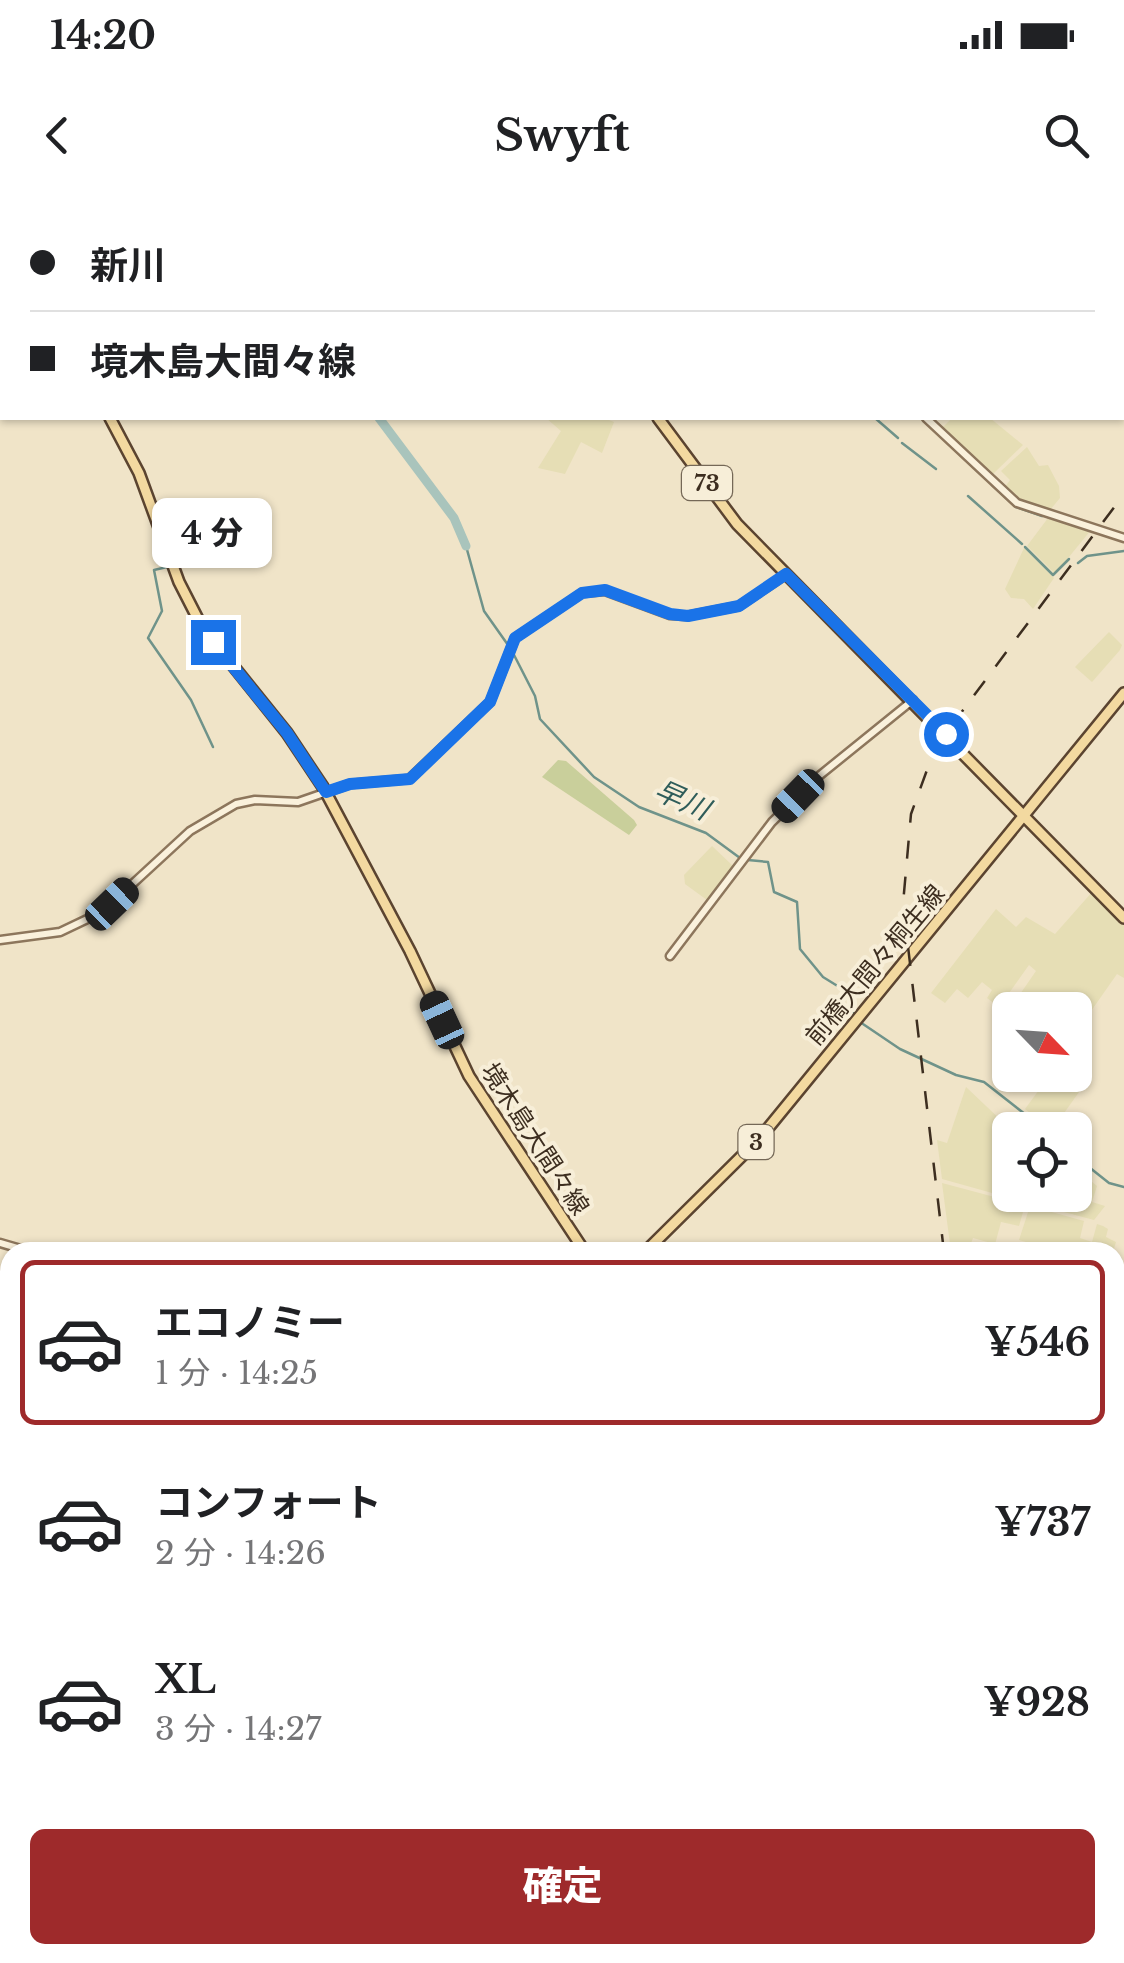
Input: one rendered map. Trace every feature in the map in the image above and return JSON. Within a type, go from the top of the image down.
[{"type":"main road","name":"境木島大間々線","points":[[111,420],[140,474],[179,582],[202,627],[287,733],[326,792],[404,939],[469,1076],[578,1242]]},
{"type":"main road","name":"73","points":[[659,420],[734,520],[914,699],[1022,819],[1124,918]]},
{"type":"main road","name":"前橋大間々桐生線","points":[[656,1242],[753,1146],[1124,693]]},
{"type":"street","points":[[928,420],[1017,503],[1124,538]]},
{"type":"street","points":[[0,940],[60,932],[102,912],[190,832],[236,804],[256,800],[294,802],[350,784],[410,779],[487,706],[512,642],[559,607],[594,590],[688,616],[739,606],[786,574]]},
{"type":"street","points":[[670,956],[740,861],[798,796],[914,699]]},
{"type":"shaded area","points":[[548,420],[614,422],[602,453],[581,442],[565,474],[538,468],[561,431]]},
{"type":"shaded area","points":[[950,420],[992,420],[1023,445],[992,475],[942,428]]},
{"type":"shaded area","points":[[1027,447],[1039,466],[1048,465],[1059,486],[1060,498],[1050,510],[1019,499],[1005,487],[1010,480],[1001,471]]},
{"type":"shaded area","points":[[1048,518],[1091,530],[1055,574],[1027,546]]},
{"type":"shaded area","points":[[1024,548],[1054,578],[1033,609],[1024,599],[1011,598],[1005,589]]},
{"type":"shaded area","points":[[1109,632],[1122,645],[1092,682],[1075,667]]},
{"type":"shaded area","points":[[712,846],[733,866],[707,900],[685,884],[684,875]]},
{"type":"shaded area","points":[[1093,891],[1124,922],[1124,978],[1117,974],[1092,1010],[1092,992],[1022,992],[1036,971],[1029,965],[1010,992],[992,992],[992,1002],[987,998],[992,990],[982,982],[968,998],[957,989],[945,1003],[931,993],[996,909],[1016,927],[1026,917],[1055,934]]},
{"type":"shaded area","points":[[966,1087],[992,1112],[992,1193],[942,1179],[937,1140],[947,1143]]},
{"type":"shaded area","points":[[1038,1092],[1079,1092],[1065,1112],[1025,1109]]},
{"type":"shaded area","points":[[942,1183],[992,1196],[992,1212],[1023,1212],[1019,1226],[1001,1222],[996,1242],[973,1238],[972,1242],[950,1242]]},
{"type":"shaded area","points":[[1092,1202],[1105,1206],[1094,1220],[1064,1212],[1092,1212]]},
{"type":"shaded area","points":[[1028,1212],[1052,1212],[1084,1221],[1080,1238],[1092,1242],[1019,1240]]},
{"type":"shaded area","points":[[1097,1224],[1108,1229],[1106,1237],[1116,1242],[1092,1242]]},
{"type":"green space","points":[[558,760],[566,761],[634,820],[637,825],[629,835],[542,777]]},
{"type":"waterway","name":"早川","points":[[380,420],[454,518],[466,546]]},
{"type":"waterway","points":[[877,420],[898,438]]},
{"type":"waterway","points":[[902,443],[936,469]]},
{"type":"waterway","points":[[954,449],[986,479]]},
{"type":"waterway","points":[[992,485],[1016,507],[1042,516]]},
{"type":"waterway","points":[[968,496],[1022,544]]},
{"type":"waterway","name":"早川","points":[[466,546],[484,611],[508,645]]},
{"type":"waterway","points":[[1025,547],[1053,575],[1069,559]]},
{"type":"waterway","points":[[1078,563],[1087,556],[1124,551]]},
{"type":"waterway","points":[[167,567],[154,570],[162,611],[148,638],[191,700],[213,747]]},
{"type":"waterway","name":"早川","points":[[512,651],[535,696],[540,719],[594,777],[639,807],[706,833],[740,858]]},
{"type":"waterway","name":"早川","points":[[748,860],[768,862],[774,892],[797,902],[800,949],[823,977],[844,990],[855,1016]]},
{"type":"waterway","name":"早川","points":[[860,1022],[900,1049],[956,1075],[984,1082],[1022,1112]]},
{"type":"waterway","name":"早川","points":[[1092,1170],[1109,1183],[1124,1187]]},
{"type":"railway","points":[[943,1242],[903,904],[911,814],[927,770],[952,725],[1124,494]]},
{"type":"route","points":[[213,642],[287,733],[326,792],[350,784],[410,779],[490,702],[515,638],[582,593],[605,590],[670,614],[688,616],[739,606],[786,574],[946,734]]}]
